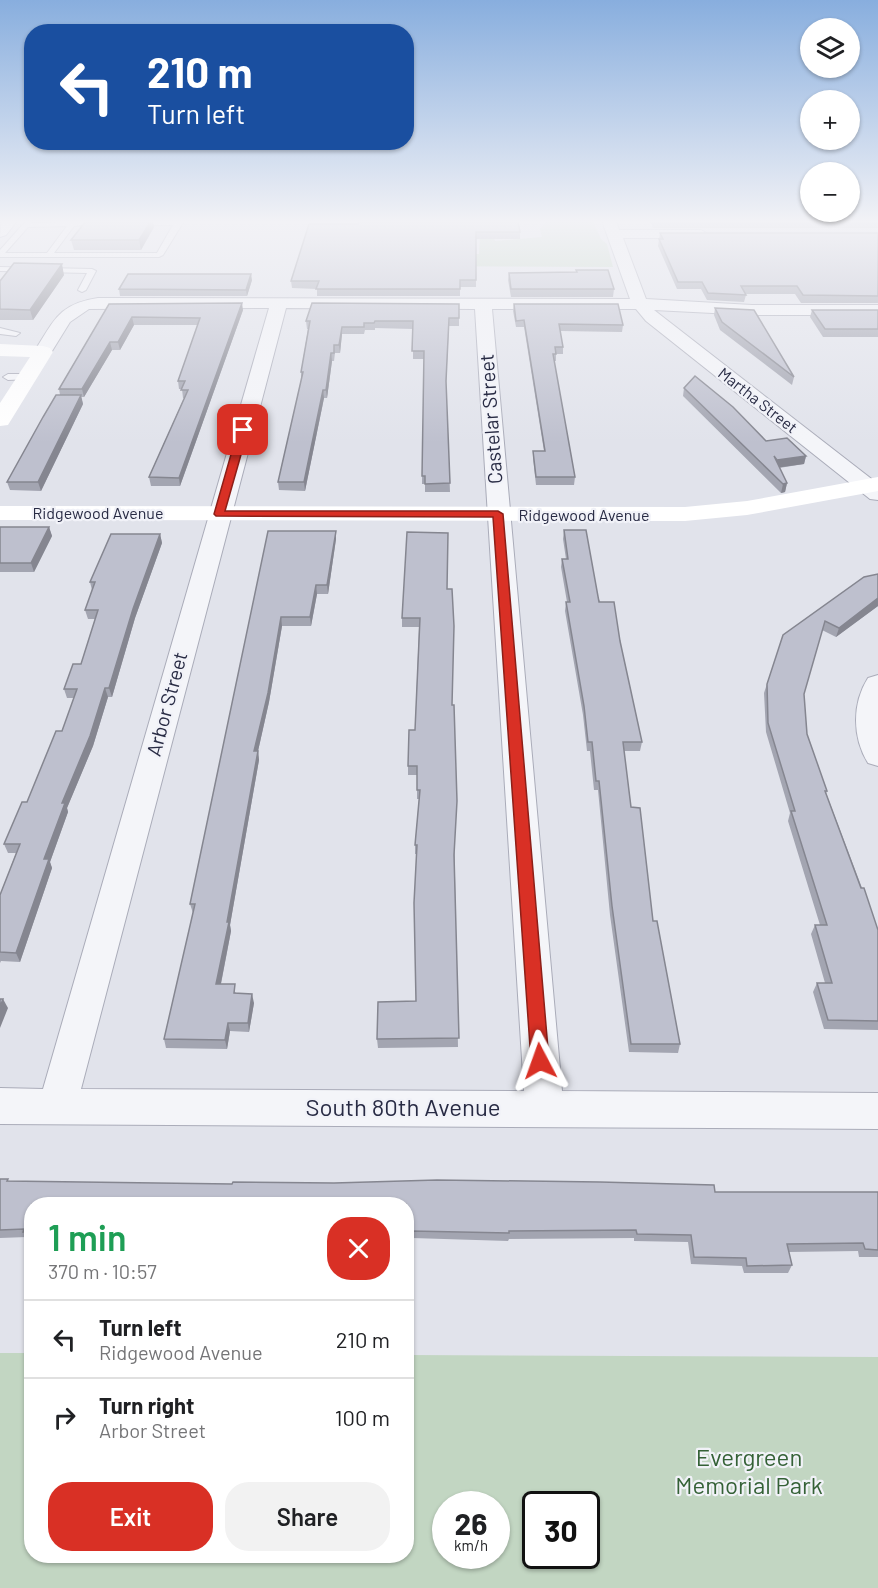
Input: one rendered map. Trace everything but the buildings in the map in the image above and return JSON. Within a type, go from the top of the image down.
[{"type":"main road","points":[[0,350],[43,352]]},
{"type":"main road","points":[[0,420],[18,377],[43,352]]},
{"type":"main road","name":"Ridgewood Avenue","points":[[0,513],[640,515],[717,512],[875,488]]},
{"type":"street","points":[[637,295],[640,304]]},
{"type":"street","points":[[43,352],[80,298],[98,303],[640,304],[741,309],[878,310]]},
{"type":"street","name":"Arbor Street","points":[[57,1106],[279,303]]},
{"type":"street","name":"Castelar Street","points":[[483,303],[544,1109]]},
{"type":"street","name":"Martha Street","points":[[640,304],[659,322],[875,488]]},
{"type":"street","points":[[878,684],[871,700],[869,726],[878,756]]},
{"type":"street","name":"South 80th Avenue","points":[[0,1106],[878,1111]]},
{"type":"lane","points":[[0,331],[16,333]]},
{"type":"green space","name":"Evergreen Memorial Park","points":[[0,1353],[24,1353],[24,1563],[414,1563],[414,1355],[878,1357],[878,1588],[0,1588]]},
{"type":"route","points":[[243,430],[219,514],[498,514],[540,1061]]}]
